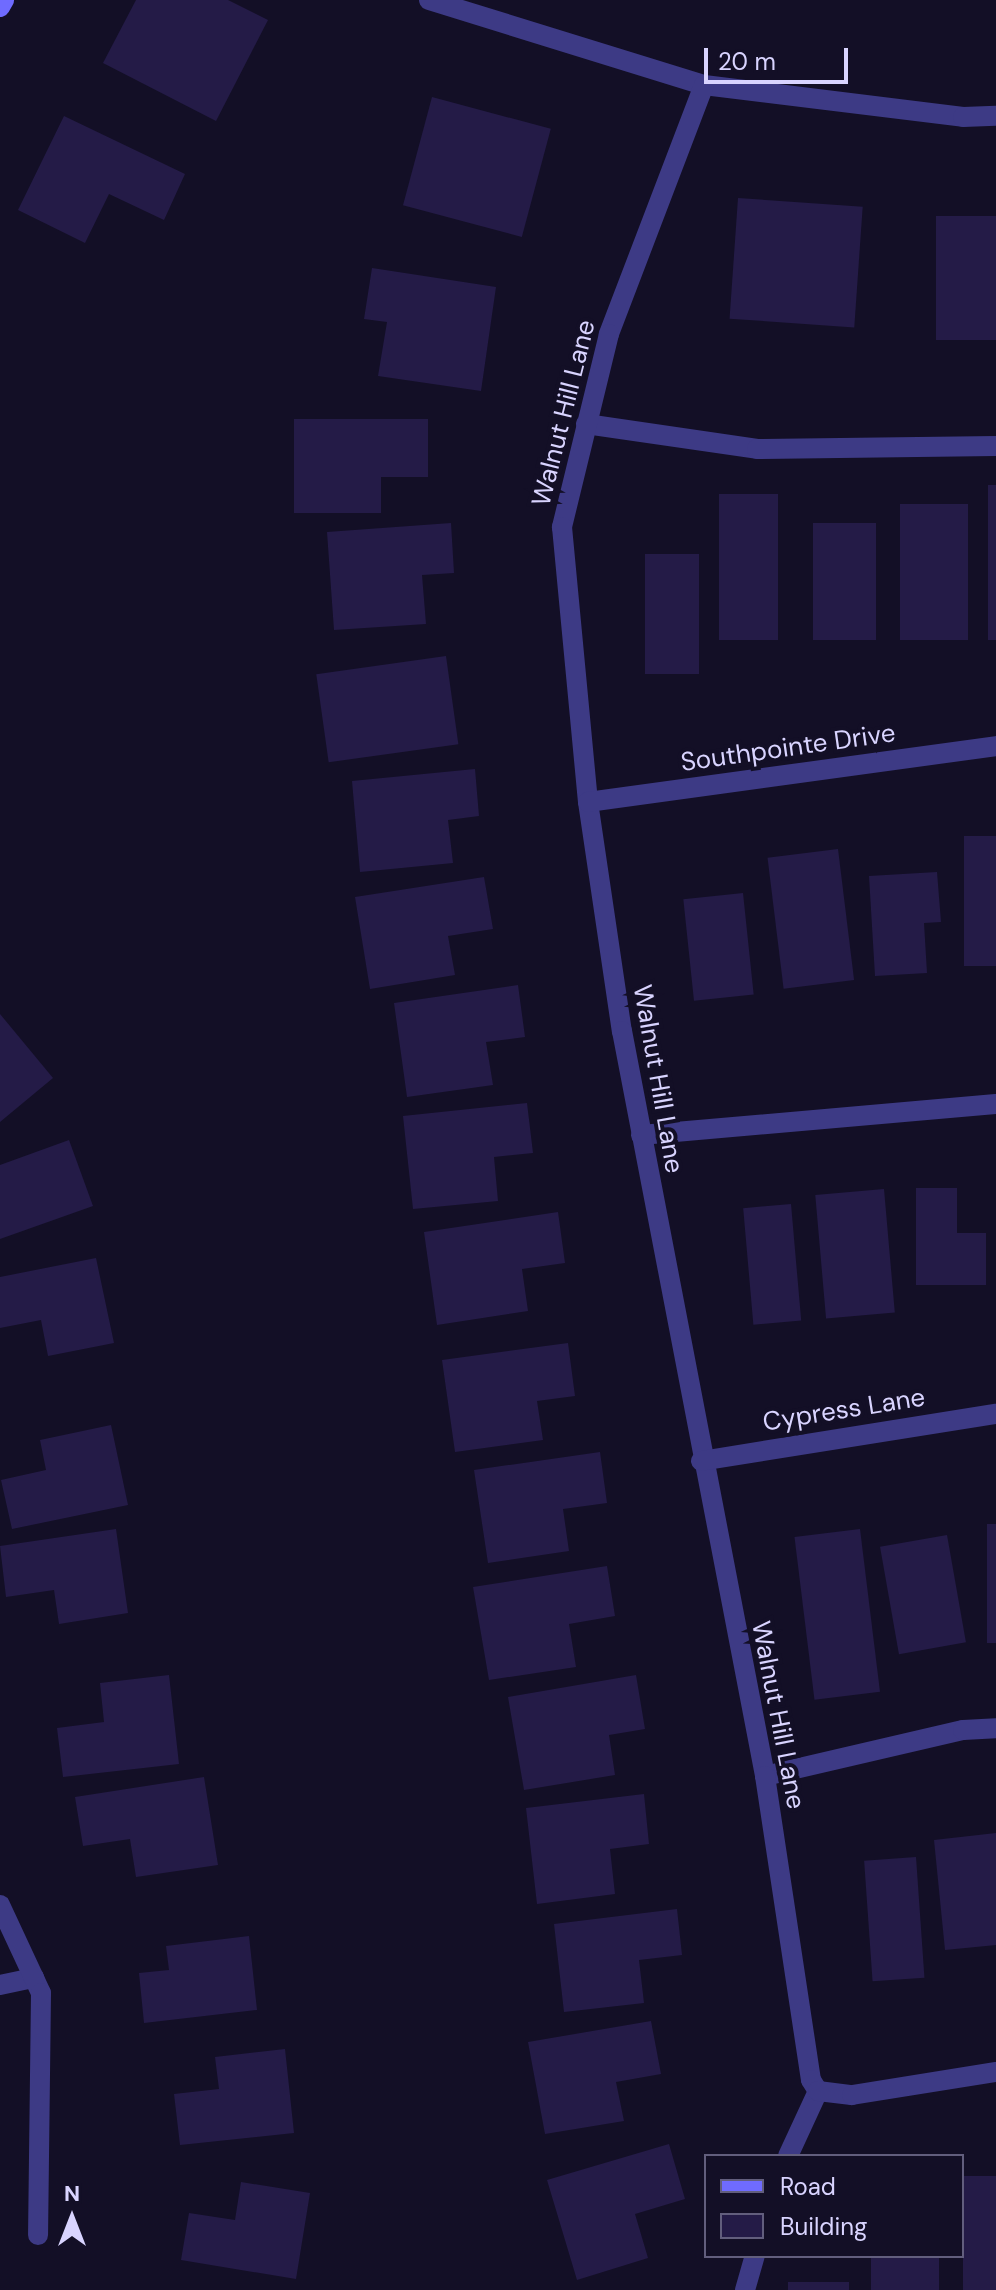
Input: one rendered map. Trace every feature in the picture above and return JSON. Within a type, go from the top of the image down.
[{"type":"street","points":[[0,7],[4,0]]},
{"type":"street","points":[[429,0],[704,85],[963,117],[996,116]]},
{"type":"street","name":"Walnut Hill Lane","points":[[704,85],[609,334],[562,527],[588,802],[641,1135],[701,1461],[765,1776],[811,2080],[818,2091]]},
{"type":"street","points":[[586,424],[757,449],[996,446]]},
{"type":"street","name":"Southpointe Drive","points":[[588,802],[996,746]]},
{"type":"street","points":[[641,1135],[996,1104]]},
{"type":"street","name":"Cypress Lane","points":[[701,1461],[996,1414]]},
{"type":"street","points":[[765,1776],[963,1730],[996,1728]]},
{"type":"street","points":[[0,1905],[41,1993],[38,2235]]},
{"type":"street","points":[[0,1985],[34,1978]]},
{"type":"street","points":[[789,2154],[818,2091],[852,2095],[996,2072]]},
{"type":"street","points":[[745,2290],[754,2258]]},
{"type":"building","points":[[136,0],[228,0],[268,20],[216,121],[103,63]]},
{"type":"building","points":[[432,97],[551,129],[522,237],[403,205]]},
{"type":"building","points":[[64,116],[185,174],[164,220],[109,194],[85,243],[18,210]]},
{"type":"building","points":[[738,198],[863,207],[854,327],[730,319]]},
{"type":"building","points":[[936,216],[996,216],[996,340],[936,340]]},
{"type":"building","points":[[372,268],[496,287],[481,391],[378,376],[387,322],[364,319]]},
{"type":"building","points":[[294,419],[428,419],[428,477],[381,477],[381,513],[294,513]]},
{"type":"building","points":[[988,485],[996,485],[996,640],[988,640]]},
{"type":"building","points":[[719,494],[778,494],[778,640],[719,640]]},
{"type":"building","points":[[900,504],[968,504],[968,640],[900,640]]},
{"type":"building","points":[[451,523],[454,573],[422,575],[426,624],[334,630],[327,532]]},
{"type":"building","points":[[813,523],[876,523],[876,640],[813,640]]},
{"type":"building","points":[[645,554],[699,554],[699,674],[645,674]]},
{"type":"building","points":[[446,656],[458,744],[329,762],[316,674]]},
{"type":"building","points":[[475,769],[479,816],[448,820],[453,863],[360,872],[352,781]]},
{"type":"building","points":[[964,836],[996,836],[996,966],[964,966]]},
{"type":"building","points":[[838,849],[854,980],[784,989],[768,858]]},
{"type":"building","points":[[937,872],[941,922],[924,923],[927,973],[875,976],[869,876]]},
{"type":"building","points":[[484,877],[493,929],[448,936],[455,975],[370,989],[355,897]]},
{"type":"building","points":[[743,893],[754,994],[694,1001],[683,899]]},
{"type":"building","points":[[518,985],[525,1037],[486,1042],[493,1085],[407,1097],[394,1003]]},
{"type":"building","points":[[0,1014],[53,1078],[0,1122]]},
{"type":"building","points":[[527,1103],[533,1153],[494,1157],[498,1201],[413,1209],[403,1116]]},
{"type":"building","points":[[69,1140],[93,1206],[0,1239],[0,1165]]},
{"type":"building","points":[[916,1188],[957,1188],[957,1233],[986,1233],[986,1285],[916,1285]]},
{"type":"building","points":[[884,1189],[895,1313],[826,1319],[815,1195]]},
{"type":"building","points":[[791,1204],[801,1321],[753,1325],[743,1208]]},
{"type":"building","points":[[558,1212],[565,1263],[522,1269],[528,1311],[437,1325],[424,1232]]},
{"type":"building","points":[[96,1258],[114,1343],[48,1356],[41,1320],[0,1328],[0,1277]]},
{"type":"building","points":[[568,1343],[575,1396],[537,1401],[543,1440],[455,1452],[442,1360]]},
{"type":"building","points":[[111,1425],[128,1505],[12,1529],[1,1480],[46,1470],[40,1440]]},
{"type":"building","points":[[600,1452],[607,1503],[563,1509],[569,1551],[488,1563],[474,1470]]},
{"type":"building","points":[[987,1524],[996,1524],[996,1643],[987,1643]]},
{"type":"building","points":[[116,1529],[128,1613],[59,1624],[54,1590],[6,1597],[0,1546]]},
{"type":"building","points":[[860,1529],[880,1692],[814,1700],[794,1537]]},
{"type":"building","points":[[947,1535],[966,1642],[899,1654],[880,1547]]},
{"type":"building","points":[[607,1566],[615,1616],[569,1624],[576,1667],[489,1680],[473,1587]]},
{"type":"building","points":[[169,1675],[179,1764],[63,1777],[57,1728],[104,1722],[100,1683]]},
{"type":"building","points":[[636,1675],[645,1729],[609,1735],[615,1775],[524,1790],[508,1697]]},
{"type":"building","points":[[204,1777],[218,1865],[136,1877],[130,1839],[83,1846],[75,1797]]},
{"type":"building","points":[[644,1794],[649,1844],[610,1849],[615,1894],[537,1904],[526,1808]]},
{"type":"building","points":[[996,1833],[996,1945],[945,1950],[934,1840]]},
{"type":"building","points":[[916,1857],[924,1978],[873,1981],[864,1861]]},
{"type":"building","points":[[677,1909],[682,1955],[639,1960],[644,2003],[564,2012],[554,1924]]},
{"type":"building","points":[[249,1936],[257,2010],[144,2023],[139,1973],[169,1970],[166,1946]]},
{"type":"building","points":[[651,2021],[661,2074],[616,2082],[624,2121],[545,2134],[528,2042]]},
{"type":"building","points":[[285,2049],[294,2133],[180,2145],[174,2094],[219,2089],[215,2057]]},
{"type":"building","points":[[669,2144],[685,2199],[635,2214],[648,2258],[577,2280],[547,2180]]},
{"type":"building","points":[[964,2176],[996,2176],[996,2290],[963,2290]]},
{"type":"building","points":[[241,2182],[310,2193],[296,2279],[181,2260],[189,2213],[235,2220]]},
{"type":"building","points":[[871,2258],[939,2258],[939,2290],[871,2290]]},
{"type":"building","points":[[788,2282],[849,2282],[849,2290],[788,2290]]}]
